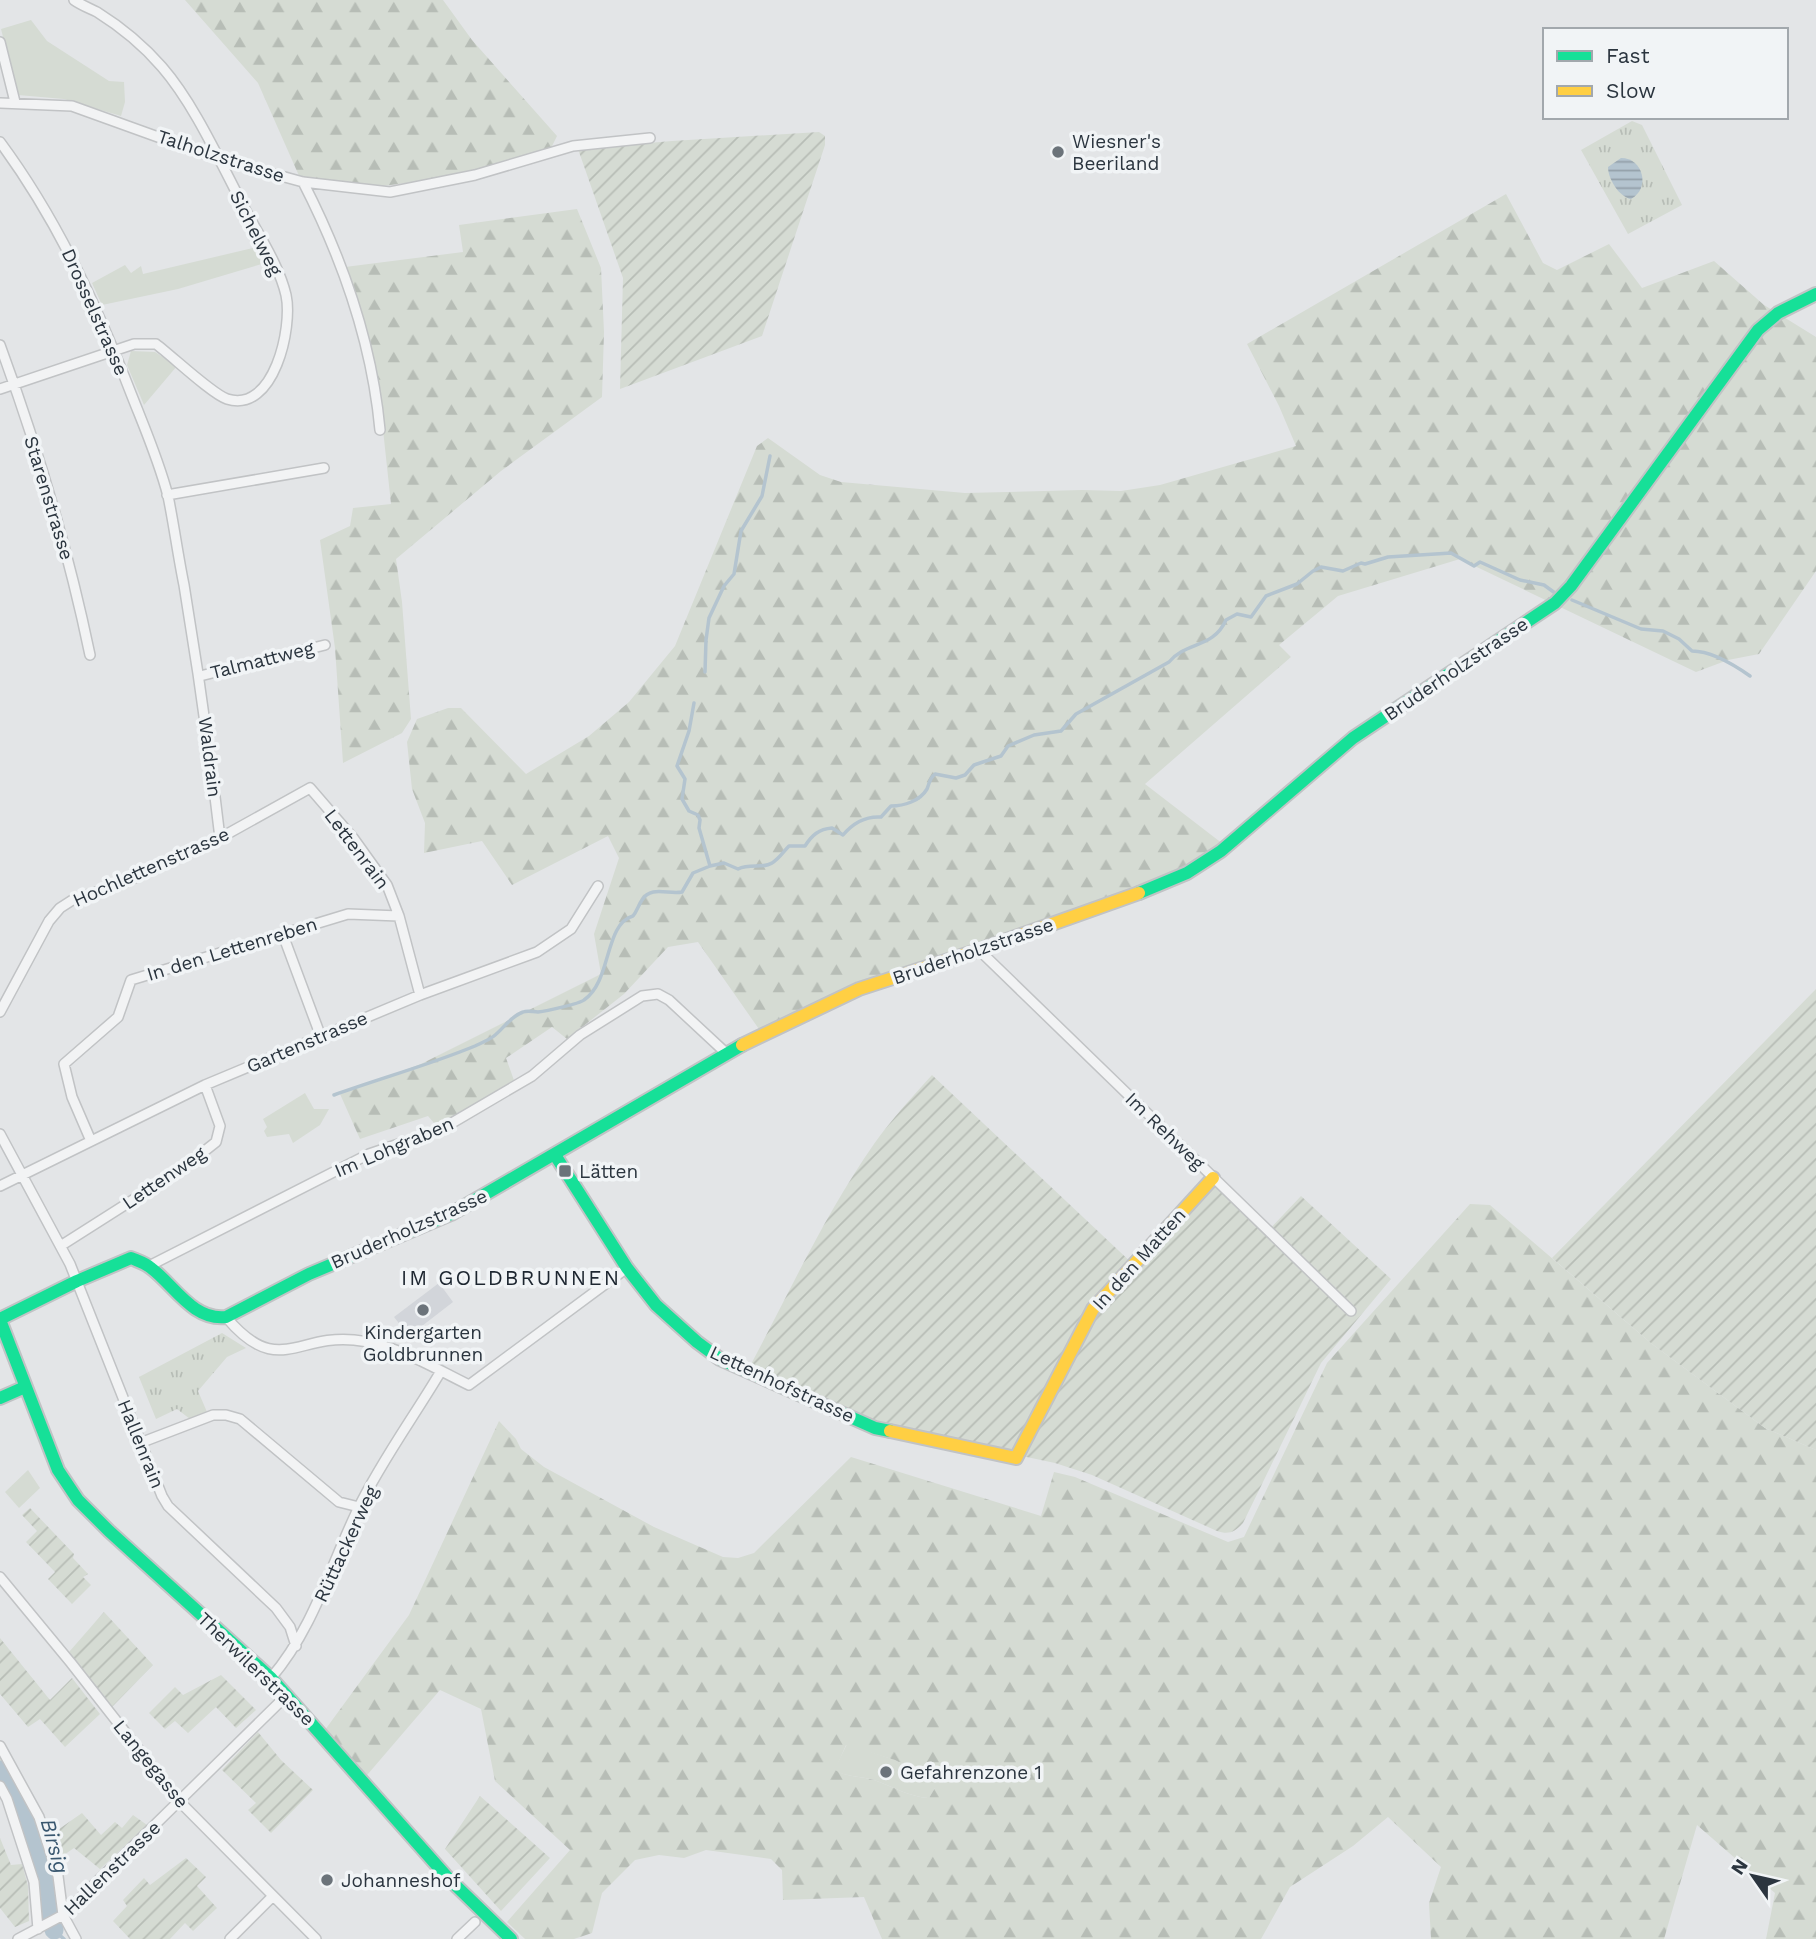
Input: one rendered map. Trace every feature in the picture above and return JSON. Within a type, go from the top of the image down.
[{"type":"street","points":[[74,0],[133,37],[163,68],[219,159]]},
{"type":"street","points":[[0,42],[15,102]]},
{"type":"street","name":"Talholzstrasse","points":[[0,103],[72,106],[219,159],[303,182],[390,192],[475,175],[573,146],[650,138]]},
{"type":"street","name":"Drosselstrasse","points":[[0,142],[21,170],[56,227],[114,351],[156,457],[167,495],[200,676]]},
{"type":"street","name":"Sichelweg","points":[[0,389],[134,344],[156,344],[217,395],[230,400],[242,400],[260,394],[279,358],[287,320],[286,296],[275,264],[219,159]]},
{"type":"street","points":[[303,182],[320,215],[344,276],[369,353],[380,430]]},
{"type":"street","name":"Bruderholzstrasse","points":[[226,1317],[309,1274],[450,1214],[726,1053],[859,989],[979,950],[1149,889],[1196,868],[1221,851],[1353,738],[1555,603],[1571,586],[1758,330],[1778,313],[1816,294]]},
{"type":"street","name":"Starenstrasse","points":[[0,345],[57,517],[90,654]]},
{"type":"street","points":[[167,495],[324,468]]},
{"type":"street","name":"Talmattweg","points":[[200,676],[325,645]]},
{"type":"street","name":"Waldrain","points":[[200,676],[220,838]]},
{"type":"street","name":"Hochlettenstrasse","points":[[0,1012],[49,921],[60,908],[74,899],[119,885],[220,838],[310,788]]},
{"type":"street","name":"Lettenrain","points":[[310,788],[354,839],[387,885],[399,916],[419,995]]},
{"type":"street","name":"Gartenstrasse","points":[[0,1186],[205,1086],[419,995],[537,951],[570,929],[598,886]]},
{"type":"street","name":"In den Lettenreben","points":[[91,1141],[72,1097],[64,1064],[118,1017],[131,980],[348,914],[399,916]]},
{"type":"street","points":[[283,935],[321,1037]]},
{"type":"street","name":"Im Rehweg","points":[[979,950],[1351,1311]]},
{"type":"street","name":"Im Lohgraben","points":[[149,1266],[369,1154],[440,1130],[532,1076],[580,1035],[642,996],[658,994],[669,1000],[726,1053]]},
{"type":"street","name":"Lettenweg","points":[[62,1245],[183,1168],[216,1142],[220,1126],[205,1086]]},
{"type":"street","points":[[0,1134],[62,1245],[77,1281]]},
{"type":"street","name":"Lettenhofstrasse","points":[[555,1155],[627,1268],[656,1305],[720,1359],[875,1428],[1016,1458]]},
{"type":"street","name":"In den Matten","points":[[1016,1458],[1093,1309],[1213,1178]]},
{"type":"street","points":[[0,1319],[125,1259],[136,1259],[149,1266],[197,1311],[210,1317],[226,1317],[242,1332],[271,1350],[289,1350],[329,1340],[377,1344],[407,1354],[469,1385],[627,1268]]},
{"type":"street","name":"Hallenrain","points":[[77,1281],[155,1483],[168,1506],[276,1608],[286,1621],[296,1646]]},
{"type":"street","name":"Therwilerstrasse","points":[[0,1319],[58,1470],[78,1500],[271,1678],[448,1878],[511,1939]]},
{"type":"street","name":"Rüttackerweg","points":[[271,1678],[296,1646],[310,1622],[359,1507],[441,1371]]},
{"type":"street","points":[[0,1398],[25,1387]]},
{"type":"street","points":[[140,1443],[212,1415],[240,1419],[339,1502],[359,1507]]},
{"type":"street","name":"Langegasse","points":[[0,1577],[180,1802],[316,1939]]},
{"type":"street","name":"Hallenstrasse","points":[[18,1939],[64,1916],[286,1695]]},
{"type":"street","points":[[0,1746],[39,1817],[58,1876],[64,1916],[76,1939]]},
{"type":"street","points":[[0,1786],[7,1799],[34,1882],[38,1929]]},
{"type":"street","points":[[230,1939],[273,1896]]},
{"type":"street","points":[[457,1939],[475,1922]]},
{"type":"shaded area","name":"Kindergarten Goldbrunnen","points":[[439,1283],[453,1302],[409,1336],[394,1317]]},
{"type":"green space","points":[[185,0],[443,0],[472,40],[557,136],[551,148],[445,178],[375,187],[300,178],[258,83]]},
{"type":"green space","points":[[31,20],[47,41],[109,81],[124,82],[125,102],[121,116],[64,99],[18,95],[1,29]]},
{"type":"green space","points":[[1632,121],[1642,125],[1682,205],[1628,234],[1581,150]]},
{"type":"green space","points":[[819,132],[825,136],[825,145],[762,336],[620,389],[623,278],[578,149]]},
{"type":"green space","points":[[1506,194],[1543,263],[1557,270],[1609,244],[1642,288],[1714,261],[1764,305],[1816,337],[1816,571],[1759,654],[1728,660],[1696,672],[1460,559],[1338,596],[1279,645],[1291,657],[1145,784],[1223,844],[1166,880],[761,1032],[698,942],[668,947],[624,994],[567,1039],[552,1027],[506,1058],[516,1086],[440,1130],[428,1116],[360,1139],[340,1094],[421,1064],[601,974],[594,934],[619,858],[608,836],[512,885],[482,841],[424,853],[425,823],[412,789],[407,742],[417,719],[448,708],[461,708],[526,774],[589,736],[629,702],[675,646],[757,446],[768,438],[820,475],[841,482],[965,493],[1121,491],[1160,485],[1296,446],[1247,344]]},
{"type":"green space","points":[[577,209],[601,268],[604,332],[602,397],[501,471],[396,559],[411,719],[402,733],[343,763],[335,648],[320,540],[350,526],[353,508],[391,504],[377,374],[345,267],[463,252],[459,225]]},
{"type":"green space","points":[[257,247],[265,263],[178,289],[102,305],[92,283],[125,265],[131,273],[141,266],[143,274]]},
{"type":"green space","points":[[131,351],[155,352],[177,366],[144,405],[127,365]]},
{"type":"green space","points":[[1816,989],[1816,1450],[1765,1428],[1652,1344],[1552,1258]]},
{"type":"green space","points":[[932,1075],[1135,1266],[1212,1183],[1265,1234],[1301,1196],[1391,1279],[1321,1363],[1243,1523],[1234,1531],[1217,1531],[1092,1475],[1055,1463],[879,1426],[749,1368],[823,1226],[856,1171],[887,1126]]},
{"type":"green space","points":[[305,1093],[314,1109],[329,1109],[320,1125],[293,1143],[289,1134],[267,1137],[264,1131],[267,1127],[263,1119]]},
{"type":"green space","points":[[1470,1204],[1490,1205],[1652,1344],[1765,1428],[1816,1450],[1816,1939],[1766,1939],[1775,1893],[1697,1825],[1664,1939],[1431,1939],[1429,1903],[1441,1867],[1388,1817],[1353,1846],[1290,1887],[1261,1939],[882,1939],[864,1897],[783,1900],[782,1870],[771,1859],[706,1850],[684,1858],[659,1855],[635,1860],[602,1893],[592,1933],[574,1939],[525,1939],[507,1922],[570,1850],[495,1781],[481,1709],[440,1690],[362,1781],[322,1734],[409,1615],[499,1421],[516,1439],[521,1449],[544,1467],[654,1527],[723,1557],[738,1558],[754,1553],[851,1457],[1041,1516],[1054,1472],[1075,1477],[1228,1542],[1244,1537],[1327,1363]],"holes":[[[846,1745],[895,1760],[935,1781],[935,1788],[929,1798],[835,1770]]]},
{"type":"green space","points":[[222,1333],[246,1348],[227,1357],[198,1391],[207,1412],[190,1419],[177,1409],[156,1419],[139,1377]]},
{"type":"green space","points":[[28,1470],[40,1488],[19,1508],[5,1492]]},
{"type":"green space","points":[[30,1508],[74,1554],[73,1558],[88,1574],[83,1577],[91,1585],[72,1604],[48,1579],[55,1572],[26,1542],[37,1531],[22,1515]]},
{"type":"green space","points":[[104,1612],[153,1665],[111,1708],[69,1652]]},
{"type":"green space","points":[[0,1638],[50,1700],[72,1678],[100,1714],[65,1747],[40,1719],[28,1727],[0,1694]]},
{"type":"green space","points":[[221,1675],[256,1710],[236,1728],[216,1707],[188,1733],[175,1721],[165,1729],[149,1713],[175,1687],[183,1695]]},
{"type":"green space","points":[[258,1732],[281,1760],[313,1790],[271,1833],[248,1810],[256,1803],[222,1770]]},
{"type":"green space","points":[[847,1744],[895,1760],[935,1781],[935,1788],[929,1798],[922,1797],[874,1780],[834,1770]]},
{"type":"green space","points":[[0,1754],[36,1821],[49,1867],[57,1908],[39,1918],[36,1881],[0,1786]]},
{"type":"green space","points":[[480,1796],[550,1858],[501,1911],[445,1849]]},
{"type":"green space","points":[[82,1813],[101,1835],[115,1822],[122,1828],[133,1815],[147,1825],[100,1869],[74,1848],[61,1857],[52,1834]]},
{"type":"green space","points":[[0,1838],[11,1865],[22,1864],[28,1886],[29,1921],[15,1927],[0,1908]]},
{"type":"green space","points":[[186,1858],[206,1877],[197,1886],[217,1908],[193,1931],[185,1923],[170,1939],[130,1939],[113,1921],[127,1906],[123,1900],[144,1878],[150,1885]]},
{"type":"water","points":[[1621,158],[1635,163],[1642,174],[1641,188],[1631,199],[1618,191],[1608,172],[1608,167]]},
{"type":"waterway","points":[[705,672],[709,618],[724,586],[734,574],[741,531],[762,496],[770,456]]},
{"type":"waterway","points":[[334,1095],[475,1046],[498,1033],[511,1019],[523,1012],[538,1012],[584,1000],[599,980],[617,930],[624,921],[633,916],[646,895],[682,892],[693,873],[710,866],[724,863],[738,869],[768,865],[789,846],[805,846],[820,831],[832,828],[843,835],[860,821],[881,817],[891,806],[916,800],[927,789],[935,774],[956,778],[965,775],[974,765],[1001,756],[1008,746],[1034,735],[1061,731],[1076,714],[1169,662],[1183,651],[1214,636],[1226,620],[1237,614],[1251,617],[1266,596],[1297,584],[1321,567],[1343,571],[1361,563],[1388,557],[1451,553],[1474,566],[1480,562],[1520,580],[1544,585],[1555,593]]},
{"type":"waterway","points":[[1572,600],[1641,629],[1663,631],[1679,639],[1692,651],[1715,656],[1750,676]]},
{"type":"waterway","points":[[694,703],[689,731],[677,766],[685,779],[682,799],[689,811],[698,815],[710,866]]},
{"type":"waterway","name":"Birsig","points":[[0,1770],[29,1827],[46,1888],[54,1930]]},
{"type":"waterway","points":[[54,1930],[64,1939]]},
{"type":"traffic: fast","points":[[1139,893],[1187,873],[1221,851],[1353,738],[1555,603],[1571,586],[1758,330],[1778,313],[1816,294]]},
{"type":"traffic: fast","points":[[0,1319],[131,1258],[151,1268],[194,1308],[214,1317],[226,1317],[309,1274],[451,1214],[742,1045]]},
{"type":"traffic: fast","points":[[555,1155],[627,1268],[656,1305],[697,1342],[720,1359],[875,1428],[890,1431]]},
{"type":"traffic: fast","points":[[0,1320],[58,1470],[78,1500],[271,1678],[448,1878],[511,1939]]},
{"type":"traffic: fast","points":[[0,1398],[25,1387]]},
{"type":"traffic: slow","points":[[742,1045],[859,989],[1139,893]]},
{"type":"traffic: slow","points":[[890,1431],[1016,1458],[1093,1309],[1213,1178]]},
{"type":"place","name":"Wiesner's Beeriland","points":[[1058,152]]},
{"type":"place","name":"Lätten","points":[[565,1171]]},
{"type":"place","name":"Kindergarten Goldbrunnen","points":[[423,1310]]},
{"type":"place","name":"Gefahrenzone 1","points":[[886,1772]]},
{"type":"place","name":"Johanneshof","points":[[327,1880]]},
{"type":"district","name":"IM GOLDBRUNNEN","points":[[511,1277]]}]
